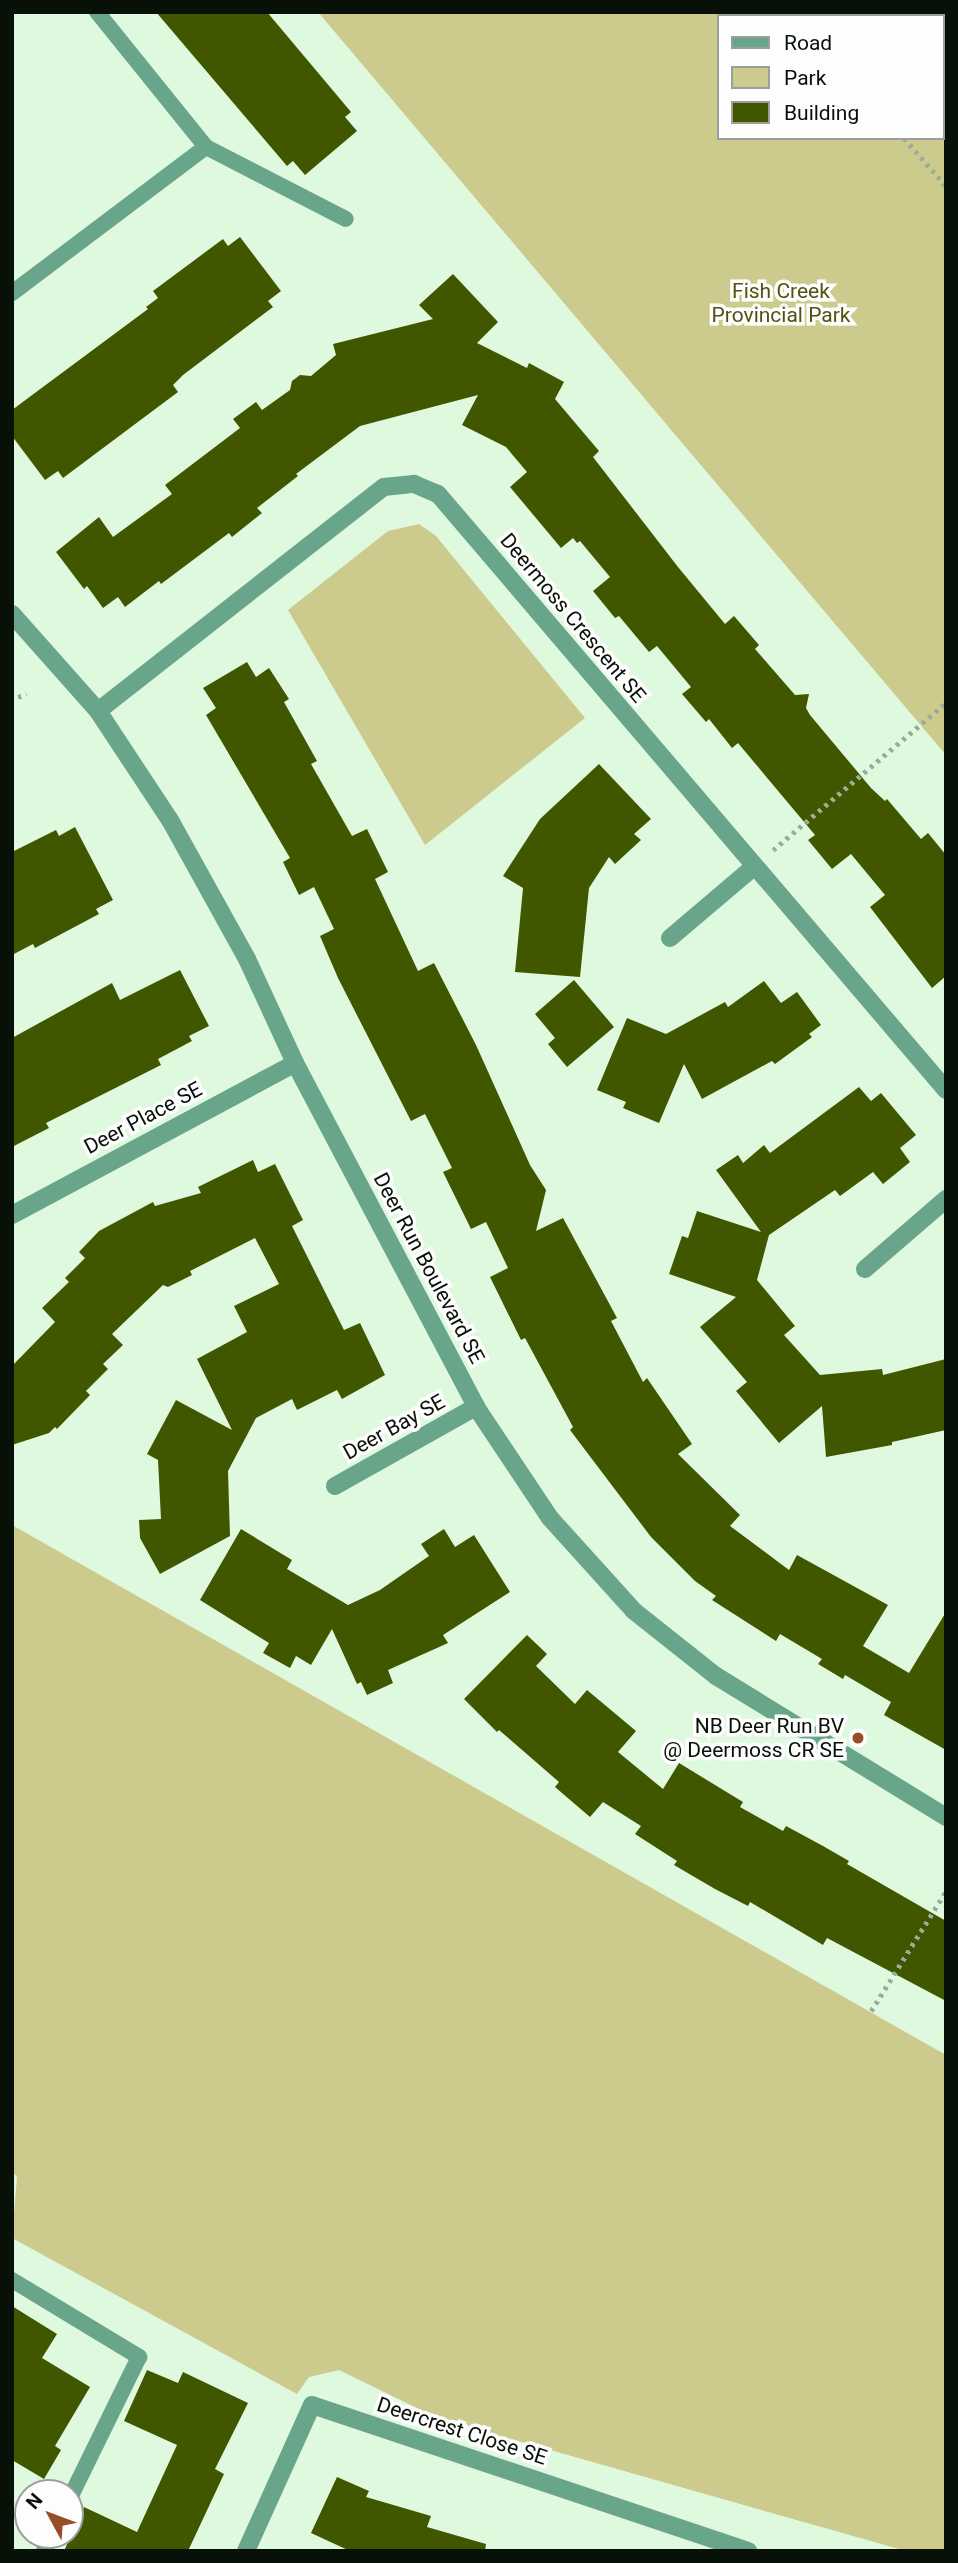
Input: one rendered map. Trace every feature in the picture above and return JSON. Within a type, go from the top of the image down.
[{"type":"street","name":"Deermoss Crescent SE","points":[[99,711],[384,487],[414,484],[438,494],[946,1090]]},
{"type":"street","name":"Deer Run Boulevard SE","points":[[12,614],[99,711],[177,831],[247,959],[295,1063],[476,1407],[551,1518],[634,1611],[716,1676],[946,1817]]},
{"type":"street","points":[[670,938],[755,866]]},
{"type":"street","name":"Deer Place SE","points":[[12,1215],[295,1063]]},
{"type":"street","points":[[865,1269],[946,1199]]},
{"type":"street","name":"Deer Bay SE","points":[[335,1486],[476,1407]]},
{"type":"street","name":"Deercrest Close SE","points":[[246,2551],[312,2405],[748,2551]]},
{"type":"lane","points":[[97,12],[206,147],[346,219]]},
{"type":"lane","points":[[12,293],[206,147]]},
{"type":"lane","points":[[12,2280],[139,2357],[79,2479]]},
{"type":"path","points":[[906,140],[946,186]]},
{"type":"path","points":[[18,698],[26,694]]},
{"type":"path","points":[[755,866],[946,703]]},
{"type":"path","points":[[871,2011],[946,1891]]},
{"type":"green space","name":"Fish Creek Provincial Park","points":[[318,12],[946,12],[946,755]]},
{"type":"green space","points":[[419,524],[436,536],[585,718],[425,845],[288,610],[388,531]]},
{"type":"green space","points":[[12,1525],[946,2055],[946,2551],[906,2551],[490,2433],[423,2411],[339,2370],[309,2377],[297,2394],[12,2238],[17,2177],[12,2171]]},
{"type":"building","points":[[156,12],[267,12],[351,112],[345,117],[357,131],[305,175],[293,161],[287,166]]},
{"type":"building","points":[[240,237],[281,291],[268,301],[273,307],[183,375],[173,385],[178,392],[63,478],[58,471],[45,480],[12,436],[12,410],[148,309],[146,307],[158,298],[153,291],[223,239],[228,246]]},
{"type":"building","points":[[453,274],[498,322],[477,343],[527,368],[529,363],[564,382],[555,399],[599,451],[593,457],[678,567],[725,624],[734,616],[759,645],[755,649],[795,695],[809,694],[806,708],[810,715],[871,788],[885,801],[887,799],[921,839],[928,833],[946,855],[946,976],[932,988],[870,907],[885,895],[851,854],[832,869],[808,840],[815,835],[738,743],[732,748],[709,719],[706,722],[682,694],[691,687],[657,646],[649,652],[619,616],[615,618],[593,591],[610,577],[580,541],[577,543],[573,538],[561,548],[510,487],[527,472],[506,447],[462,425],[478,395],[360,426],[296,474],[298,476],[257,508],[262,513],[232,537],[229,533],[161,584],[159,581],[125,607],[118,597],[103,608],[87,586],[84,589],[56,552],[99,517],[113,537],[172,494],[165,485],[240,428],[233,419],[256,402],[262,410],[290,390],[292,381],[300,375],[311,376],[336,355],[333,344],[433,319],[419,305]]},
{"type":"building","points":[[247,662],[256,677],[269,668],[289,699],[284,702],[317,761],[311,764],[352,836],[367,829],[388,872],[375,879],[418,971],[434,963],[476,1045],[530,1165],[546,1190],[536,1231],[563,1218],[617,1318],[611,1321],[643,1382],[647,1378],[692,1444],[678,1454],[740,1515],[730,1526],[789,1570],[797,1555],[888,1605],[863,1646],[909,1673],[946,1612],[946,1750],[884,1715],[891,1702],[845,1675],[843,1679],[818,1664],[822,1659],[780,1634],[776,1641],[712,1600],[716,1596],[695,1581],[651,1537],[570,1430],[573,1427],[525,1338],[521,1340],[490,1277],[508,1268],[486,1222],[471,1229],[443,1172],[452,1168],[425,1114],[411,1121],[338,978],[320,936],[334,929],[314,887],[299,895],[283,862],[290,858],[206,715],[216,708],[203,688]]},
{"type":"building","points":[[599,764],[651,819],[634,834],[641,840],[615,864],[609,857],[589,888],[580,977],[515,972],[523,888],[503,876],[540,819]]},
{"type":"building","points":[[75,827],[113,900],[96,909],[99,914],[35,948],[33,944],[12,955],[12,852],[56,830],[59,836]]},
{"type":"building","points":[[180,970],[209,1026],[189,1036],[192,1041],[158,1059],[161,1065],[46,1123],[49,1128],[12,1147],[12,1038],[112,983],[120,1000]]},
{"type":"building","points":[[574,980],[614,1027],[567,1067],[548,1044],[555,1038],[535,1014]]},
{"type":"building","points":[[764,981],[781,1003],[797,992],[821,1025],[809,1034],[812,1037],[775,1064],[772,1061],[702,1099],[684,1064],[659,1123],[623,1108],[626,1102],[597,1090],[627,1018],[666,1034],[725,1002],[728,1007]]},
{"type":"building","points":[[859,1087],[871,1101],[881,1093],[916,1135],[900,1148],[910,1162],[883,1184],[873,1172],[840,1196],[835,1190],[769,1235],[757,1280],[795,1326],[784,1335],[820,1375],[882,1369],[883,1375],[946,1359],[946,1430],[892,1442],[892,1445],[826,1457],[822,1406],[779,1443],[736,1391],[747,1382],[700,1327],[736,1297],[669,1274],[682,1236],[688,1238],[697,1211],[761,1232],[716,1170],[738,1155],[743,1163],[764,1145],[770,1153]]},
{"type":"building","points":[[253,1160],[258,1172],[275,1164],[303,1220],[292,1226],[344,1330],[360,1323],[385,1375],[342,1399],[337,1390],[297,1410],[292,1399],[256,1418],[228,1471],[230,1536],[160,1574],[140,1538],[139,1520],[161,1519],[158,1460],[147,1454],[176,1400],[232,1430],[197,1359],[247,1332],[234,1306],[279,1284],[255,1238],[190,1271],[192,1275],[168,1287],[163,1285],[112,1334],[123,1345],[103,1364],[108,1369],[86,1391],[90,1395],[57,1429],[55,1427],[49,1433],[12,1445],[12,1366],[55,1322],[42,1308],[69,1282],[65,1278],[85,1258],[79,1252],[99,1231],[153,1202],[155,1206],[201,1193],[198,1187]]},
{"type":"building","points":[[241,1529],[292,1560],[287,1569],[348,1605],[380,1590],[429,1556],[421,1544],[444,1529],[455,1547],[474,1535],[510,1592],[443,1635],[448,1643],[388,1670],[393,1683],[367,1695],[361,1682],[357,1684],[332,1629],[311,1665],[296,1656],[290,1668],[263,1653],[269,1643],[200,1600]]},
{"type":"building","points":[[527,1635],[547,1654],[536,1666],[575,1704],[587,1690],[636,1731],[618,1752],[663,1789],[679,1763],[743,1802],[740,1807],[783,1831],[786,1826],[823,1846],[849,1861],[847,1864],[946,1921],[946,2001],[827,1938],[823,1945],[750,1902],[748,1906],[715,1889],[674,1865],[677,1861],[635,1834],[641,1826],[603,1802],[590,1817],[555,1787],[559,1782],[499,1730],[497,1732],[464,1699]]},
{"type":"building","points":[[12,2306],[57,2334],[42,2358],[90,2387],[55,2446],[61,2450],[44,2479],[12,2460]]},
{"type":"building","points":[[147,2370],[178,2383],[183,2372],[248,2403],[215,2469],[224,2474],[188,2551],[64,2551],[84,2549],[84,2507],[137,2532],[177,2445],[124,2421]]},
{"type":"building","points":[[337,2477],[369,2491],[366,2497],[431,2516],[427,2527],[486,2544],[485,2551],[350,2551],[311,2533]]},
{"type":"place","name":"NB Deer Run BV @ Deermoss CR SE","points":[[858,1738]]}]
